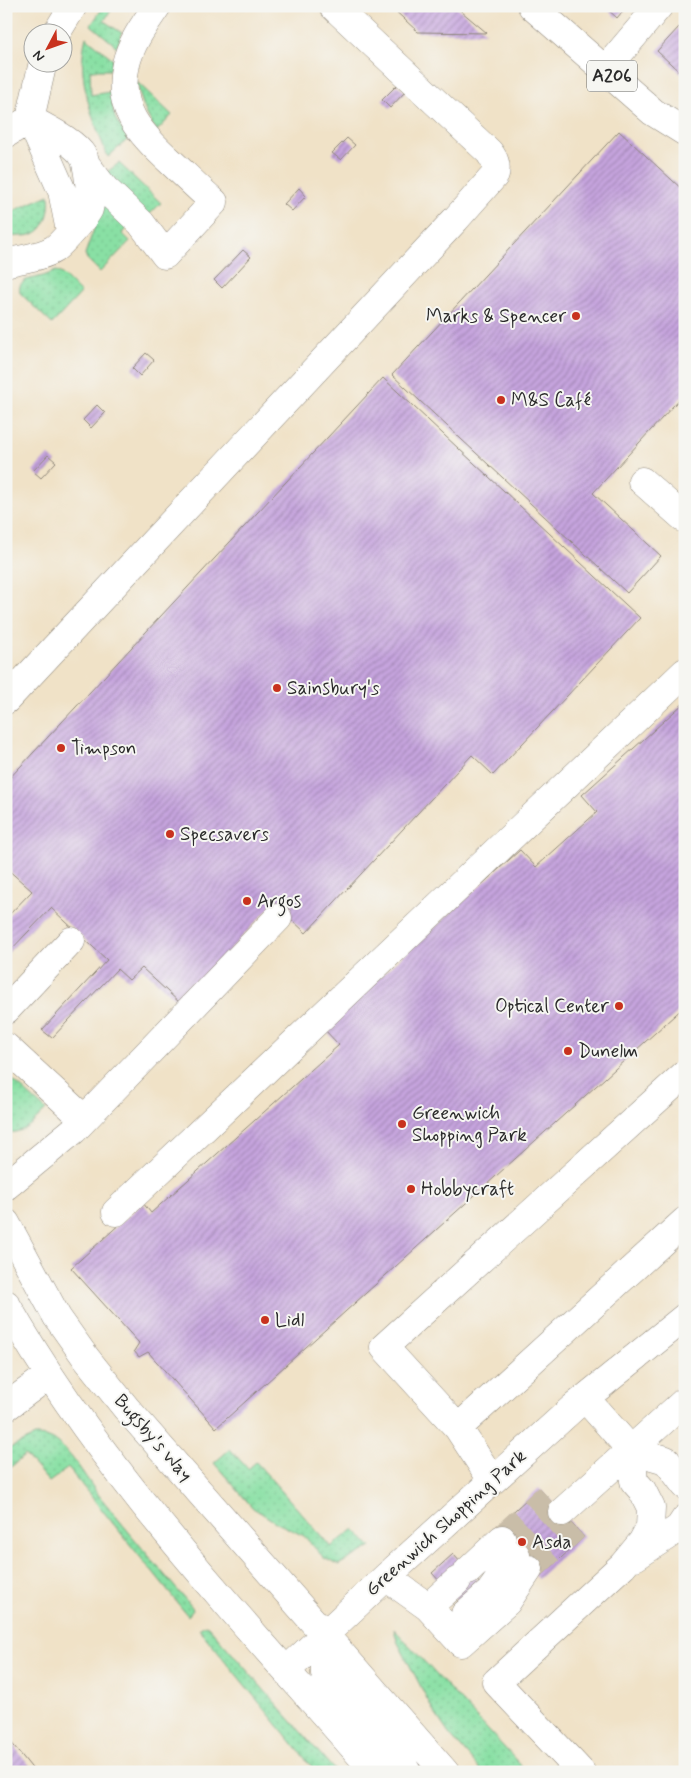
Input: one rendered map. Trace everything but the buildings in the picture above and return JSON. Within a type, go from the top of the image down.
[{"type":"street","points":[[63,22],[73,6]]},
{"type":"street","points":[[30,119],[73,145],[83,156],[88,167],[105,189],[141,223],[165,254],[214,202],[147,140],[131,117],[126,103],[124,77],[126,64],[137,37],[157,6]]},
{"type":"street","points":[[6,700],[462,213],[495,175],[497,167],[489,152],[333,6]]},
{"type":"street","name":"A206","points":[[532,6],[654,112],[685,132]]},
{"type":"street","points":[[605,70],[659,6]]},
{"type":"street","points":[[41,72],[30,119],[62,191],[70,231]]},
{"type":"street","points":[[6,134],[30,119]]},
{"type":"street","points":[[6,263],[31,258],[54,249],[67,238],[70,231],[89,209],[88,167]]},
{"type":"street","points":[[642,482],[685,519]]},
{"type":"street","points":[[116,1212],[685,672]]},
{"type":"street","points":[[6,1186],[74,1130],[278,918]]},
{"type":"street","points":[[6,1010],[71,941]]},
{"type":"street","points":[[6,1047],[84,1119]]},
{"type":"street","points":[[492,1480],[458,1428],[384,1347],[685,1074]]},
{"type":"street","points":[[458,1428],[685,1220]]},
{"type":"street","name":"Bugsby's Way","points":[[6,1223],[57,1317],[86,1358],[126,1408],[445,1772]]},
{"type":"street","points":[[6,1304],[49,1375],[133,1490],[185,1554],[375,1772]]},
{"type":"street","name":"Greenwich Shopping Park","points":[[325,1635],[492,1480],[584,1398],[685,1317]]},
{"type":"street","points":[[6,1407],[49,1375]]},
{"type":"street","points":[[584,1398],[632,1450],[666,1460],[685,1485]]},
{"type":"street","points":[[562,1512],[685,1401]]},
{"type":"street","points":[[581,1772],[496,1682],[623,1565],[642,1542],[650,1527],[651,1508],[642,1490],[634,1481],[632,1450]]},
{"type":"street","points":[[642,1490],[659,1497],[679,1497],[685,1493]]},
{"type":"street","points":[[623,1565],[679,1528],[685,1519]]},
{"type":"street","points":[[386,1577],[428,1607],[461,1643],[507,1602],[516,1555],[462,1576],[428,1607]]},
{"type":"street","points":[[286,1670],[325,1635]]},
{"type":"street","points":[[325,1635],[325,1674],[406,1772]]},
{"type":"green space","points":[[104,6],[114,6],[104,21],[122,33],[117,47],[91,25]]},
{"type":"green space","points":[[86,37],[113,59],[110,70],[90,70],[91,95],[110,92],[115,118],[128,139],[108,157],[87,98],[84,83],[83,52]]},
{"type":"green space","points":[[137,82],[172,115],[157,131],[144,108]]},
{"type":"green space","points":[[119,163],[161,203],[146,218],[103,175]]},
{"type":"green space","points":[[49,195],[47,219],[36,233],[6,238],[6,214]]},
{"type":"green space","points":[[99,199],[128,225],[122,233],[130,241],[100,272],[87,259],[85,254],[95,226]]},
{"type":"green space","points":[[56,271],[62,274],[81,293],[52,324],[20,293],[20,285],[25,281]]},
{"type":"green space","points":[[6,1074],[46,1110],[33,1123],[13,1133],[6,1133]]},
{"type":"green space","points":[[35,1436],[54,1440],[65,1449],[101,1498],[192,1607],[193,1610],[188,1616],[68,1468],[49,1482],[25,1455],[6,1471],[6,1450]]},
{"type":"green space","points":[[230,1449],[248,1469],[256,1462],[331,1547],[354,1529],[371,1547],[338,1565],[324,1558],[304,1536],[277,1523],[253,1508],[214,1463]]},
{"type":"green space","points":[[205,1625],[208,1626],[336,1772],[316,1772],[199,1629]]},
{"type":"green space","points":[[394,1629],[527,1772],[482,1772],[449,1734],[434,1712],[397,1641]]},
{"type":"tunnel","points":[[502,1539],[548,1497]]},
{"type":"tunnel","points":[[516,1555],[562,1512]]},
{"type":"tunnel","points":[[529,1569],[575,1527]]},
{"type":"place","name":"Marks & Spencer","points":[[576,316]]},
{"type":"place","name":"M&S Café","points":[[501,400]]},
{"type":"place","name":"Sainsbury's","points":[[277,688]]},
{"type":"place","name":"Timpson","points":[[61,748]]},
{"type":"place","name":"Specsavers","points":[[170,834]]},
{"type":"place","name":"Argos","points":[[247,901]]},
{"type":"place","name":"Optical Center","points":[[619,1006]]},
{"type":"place","name":"Dunelm","points":[[568,1051]]},
{"type":"place","name":"Greenwich Shopping Park","points":[[402,1124]]},
{"type":"place","name":"Hobbycraft","points":[[411,1189]]},
{"type":"place","name":"Lidl","points":[[265,1320]]},
{"type":"place","name":"Asda","points":[[522,1542]]}]
